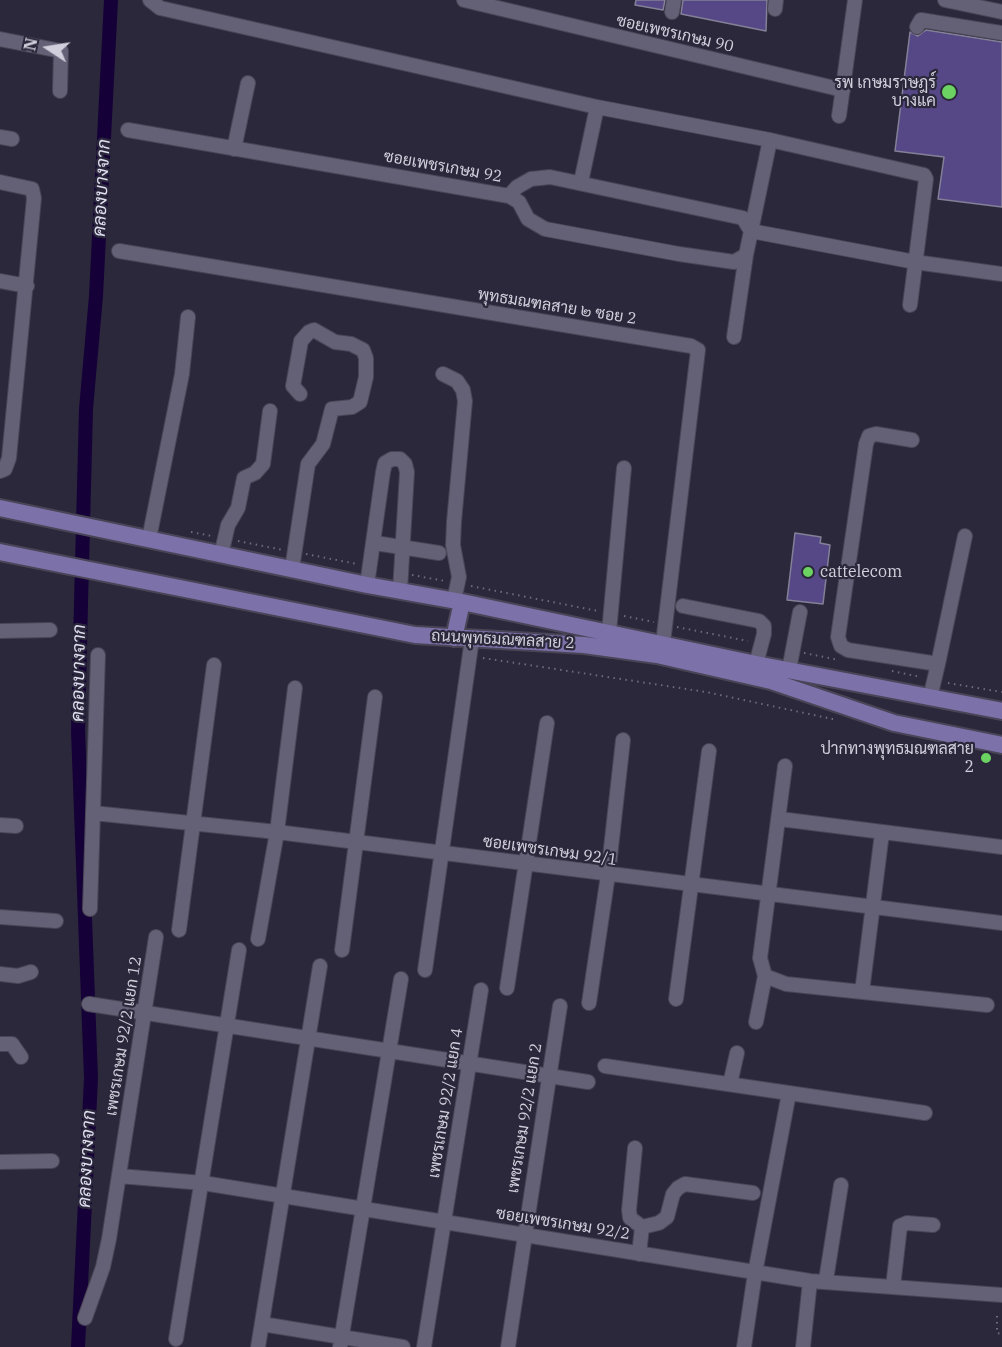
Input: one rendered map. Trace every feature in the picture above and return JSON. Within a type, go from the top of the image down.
[{"type":"main road","name":"ถนนพุทธมณฑลสาย 2","points":[[0,508],[145,538],[223,547],[292,569],[400,591],[458,595],[609,632],[756,664],[1002,711]]},
{"type":"main road","name":"ถนนพุทธมณฑลสาย 2","points":[[0,552],[404,633],[454,638],[471,648],[584,645],[657,655],[771,681],[894,723],[1002,745]]},
{"type":"main road","points":[[454,638],[458,595]]},
{"type":"street","points":[[150,0],[160,8],[597,107],[770,140],[924,175],[926,179],[910,305]]},
{"type":"street","name":"ซอยเพชรเกษม 90","points":[[464,0],[843,90]]},
{"type":"street","points":[[839,116],[855,0]]},
{"type":"street","points":[[945,0],[1002,12]]},
{"type":"street","points":[[917,27],[921,20],[1002,33]]},
{"type":"street","points":[[0,39],[61,51],[60,91]]},
{"type":"street","points":[[234,149],[248,83]]},
{"type":"street","points":[[581,182],[597,107]]},
{"type":"street","name":"ซอยเพชรเกษม 92","points":[[128,130],[509,196],[519,202],[528,219],[545,229],[724,261],[734,262],[746,255]]},
{"type":"street","points":[[734,337],[746,255],[770,140]]},
{"type":"street","points":[[509,196],[517,187],[531,179],[550,177],[743,218],[751,231],[915,262],[1002,274]]},
{"type":"street","points":[[0,182],[32,189],[34,198],[9,458],[4,470],[0,471]]},
{"type":"street","name":"พุทธมณฑลสาย ๒ ซอย 2","points":[[119,251],[692,346],[698,350],[663,643]]},
{"type":"street","points":[[0,281],[27,286]]},
{"type":"street","points":[[145,538],[182,374],[188,317]]},
{"type":"street","points":[[292,569],[308,464],[323,444],[332,409],[352,407],[360,402],[366,377],[366,358],[363,350],[351,344],[335,342],[314,330],[309,332],[301,341],[293,386],[300,394]]},
{"type":"street","points":[[443,374],[457,381],[463,390],[465,401],[453,545],[459,565],[458,595]]},
{"type":"street","points":[[223,547],[228,525],[238,508],[244,478],[255,473],[263,464],[270,411]]},
{"type":"street","points":[[912,440],[876,434],[869,436],[838,637],[841,646],[848,650],[938,664]]},
{"type":"street","points":[[368,585],[385,463],[392,459],[400,459],[405,464],[407,472],[400,591]]},
{"type":"street","points":[[609,632],[624,468]]},
{"type":"street","points":[[930,698],[965,537]]},
{"type":"street","points":[[375,543],[439,553]]},
{"type":"street","points":[[683,606],[759,621],[764,626],[756,664]]},
{"type":"street","points":[[789,670],[801,612]]},
{"type":"street","points":[[0,632],[50,630]]},
{"type":"street","points":[[425,970],[471,648]]},
{"type":"street","points":[[90,909],[98,655]]},
{"type":"street","points":[[179,930],[195,825],[214,664]]},
{"type":"street","points":[[258,939],[276,832],[295,688]]},
{"type":"street","points":[[342,950],[375,697]]},
{"type":"street","points":[[507,988],[547,723]]},
{"type":"street","points":[[589,1003],[608,875],[623,740]]},
{"type":"street","points":[[676,999],[709,751]]},
{"type":"street","points":[[756,1022],[765,976],[760,958],[780,819],[785,766]]},
{"type":"street","name":"ซอยเพชรเกษม 92/1","points":[[93,813],[276,832],[692,886],[1002,923]]},
{"type":"street","points":[[780,819],[1002,847]]},
{"type":"street","points":[[0,825],[16,826]]},
{"type":"street","points":[[862,992],[882,833]]},
{"type":"street","points":[[0,917],[56,921]]},
{"type":"street","name":"เพชรเกษม 92/2 แยก 12","points":[[85,1318],[103,1267],[156,936]]},
{"type":"street","points":[[176,1339],[239,950]]},
{"type":"street","points":[[258,1347],[320,966]]},
{"type":"street","points":[[0,974],[18,976],[31,972]]},
{"type":"street","points":[[765,976],[786,984],[987,1005]]},
{"type":"street","points":[[340,1342],[401,979]]},
{"type":"street","name":"เพชรเกษม 92/2 แยก 4","points":[[423,1347],[481,990]]},
{"type":"street","points":[[89,1004],[588,1082]]},
{"type":"street","name":"เพชรเกษม 92/2 แยก 2","points":[[508,1347],[560,1006]]},
{"type":"street","points":[[0,1044],[12,1044],[21,1057]]},
{"type":"street","points":[[730,1084],[737,1053]]},
{"type":"street","points":[[605,1066],[925,1113]]},
{"type":"street","points":[[744,1347],[755,1273],[789,1093]]},
{"type":"street","points":[[635,1148],[629,1210],[630,1218],[642,1227]]},
{"type":"street","points":[[0,1162],[52,1161]]},
{"type":"street","name":"ซอยเพชรเกษม 92/2","points":[[119,1176],[203,1183],[810,1281],[826,1280],[1002,1295]]},
{"type":"street","points":[[642,1227],[659,1223],[667,1217],[673,1194],[685,1185],[753,1193]]},
{"type":"street","points":[[826,1280],[841,1185]]},
{"type":"street","points":[[893,1287],[900,1226],[907,1223],[933,1225]]},
{"type":"street","points":[[639,1254],[642,1227]]},
{"type":"street","points":[[803,1347],[810,1281]]},
{"type":"street","points":[[262,1324],[340,1342],[403,1347]]},
{"type":"path","points":[[183,531],[223,547],[294,552],[371,567]]},
{"type":"path","points":[[402,573],[458,595],[611,613],[761,644]]},
{"type":"path","points":[[471,648],[706,692],[846,722]]},
{"type":"path","points":[[793,651],[840,660]]},
{"type":"path","points":[[887,670],[1002,692]]},
{"type":"path","points":[[997,1316],[997,1333],[1002,1334]]},
{"type":"building","points":[[636,0],[665,0],[663,10],[635,5]]},
{"type":"building","points":[[683,0],[767,0],[766,31],[681,14]]},
{"type":"building","name":"รพ เกษมราษฎร์ บางแค","points":[[926,30],[1002,42],[1002,207],[938,199],[944,157],[895,151],[910,32],[918,36]]},
{"type":"building","name":"cattelecom","points":[[795,533],[821,537],[820,543],[830,545],[823,604],[787,600]]},
{"type":"waterway","name":"คลองบางจาก","points":[[78,1347],[91,1078],[78,731],[81,603],[86,409],[96,296],[111,0]]},
{"type":"place","name":"รพ เกษมราษฎร์ บางแค","points":[[949,92]]},
{"type":"place","name":"cattelecom","points":[[808,572]]},
{"type":"place","name":"ปากทางพุทธมณฑลสาย 2","points":[[986,758]]}]
